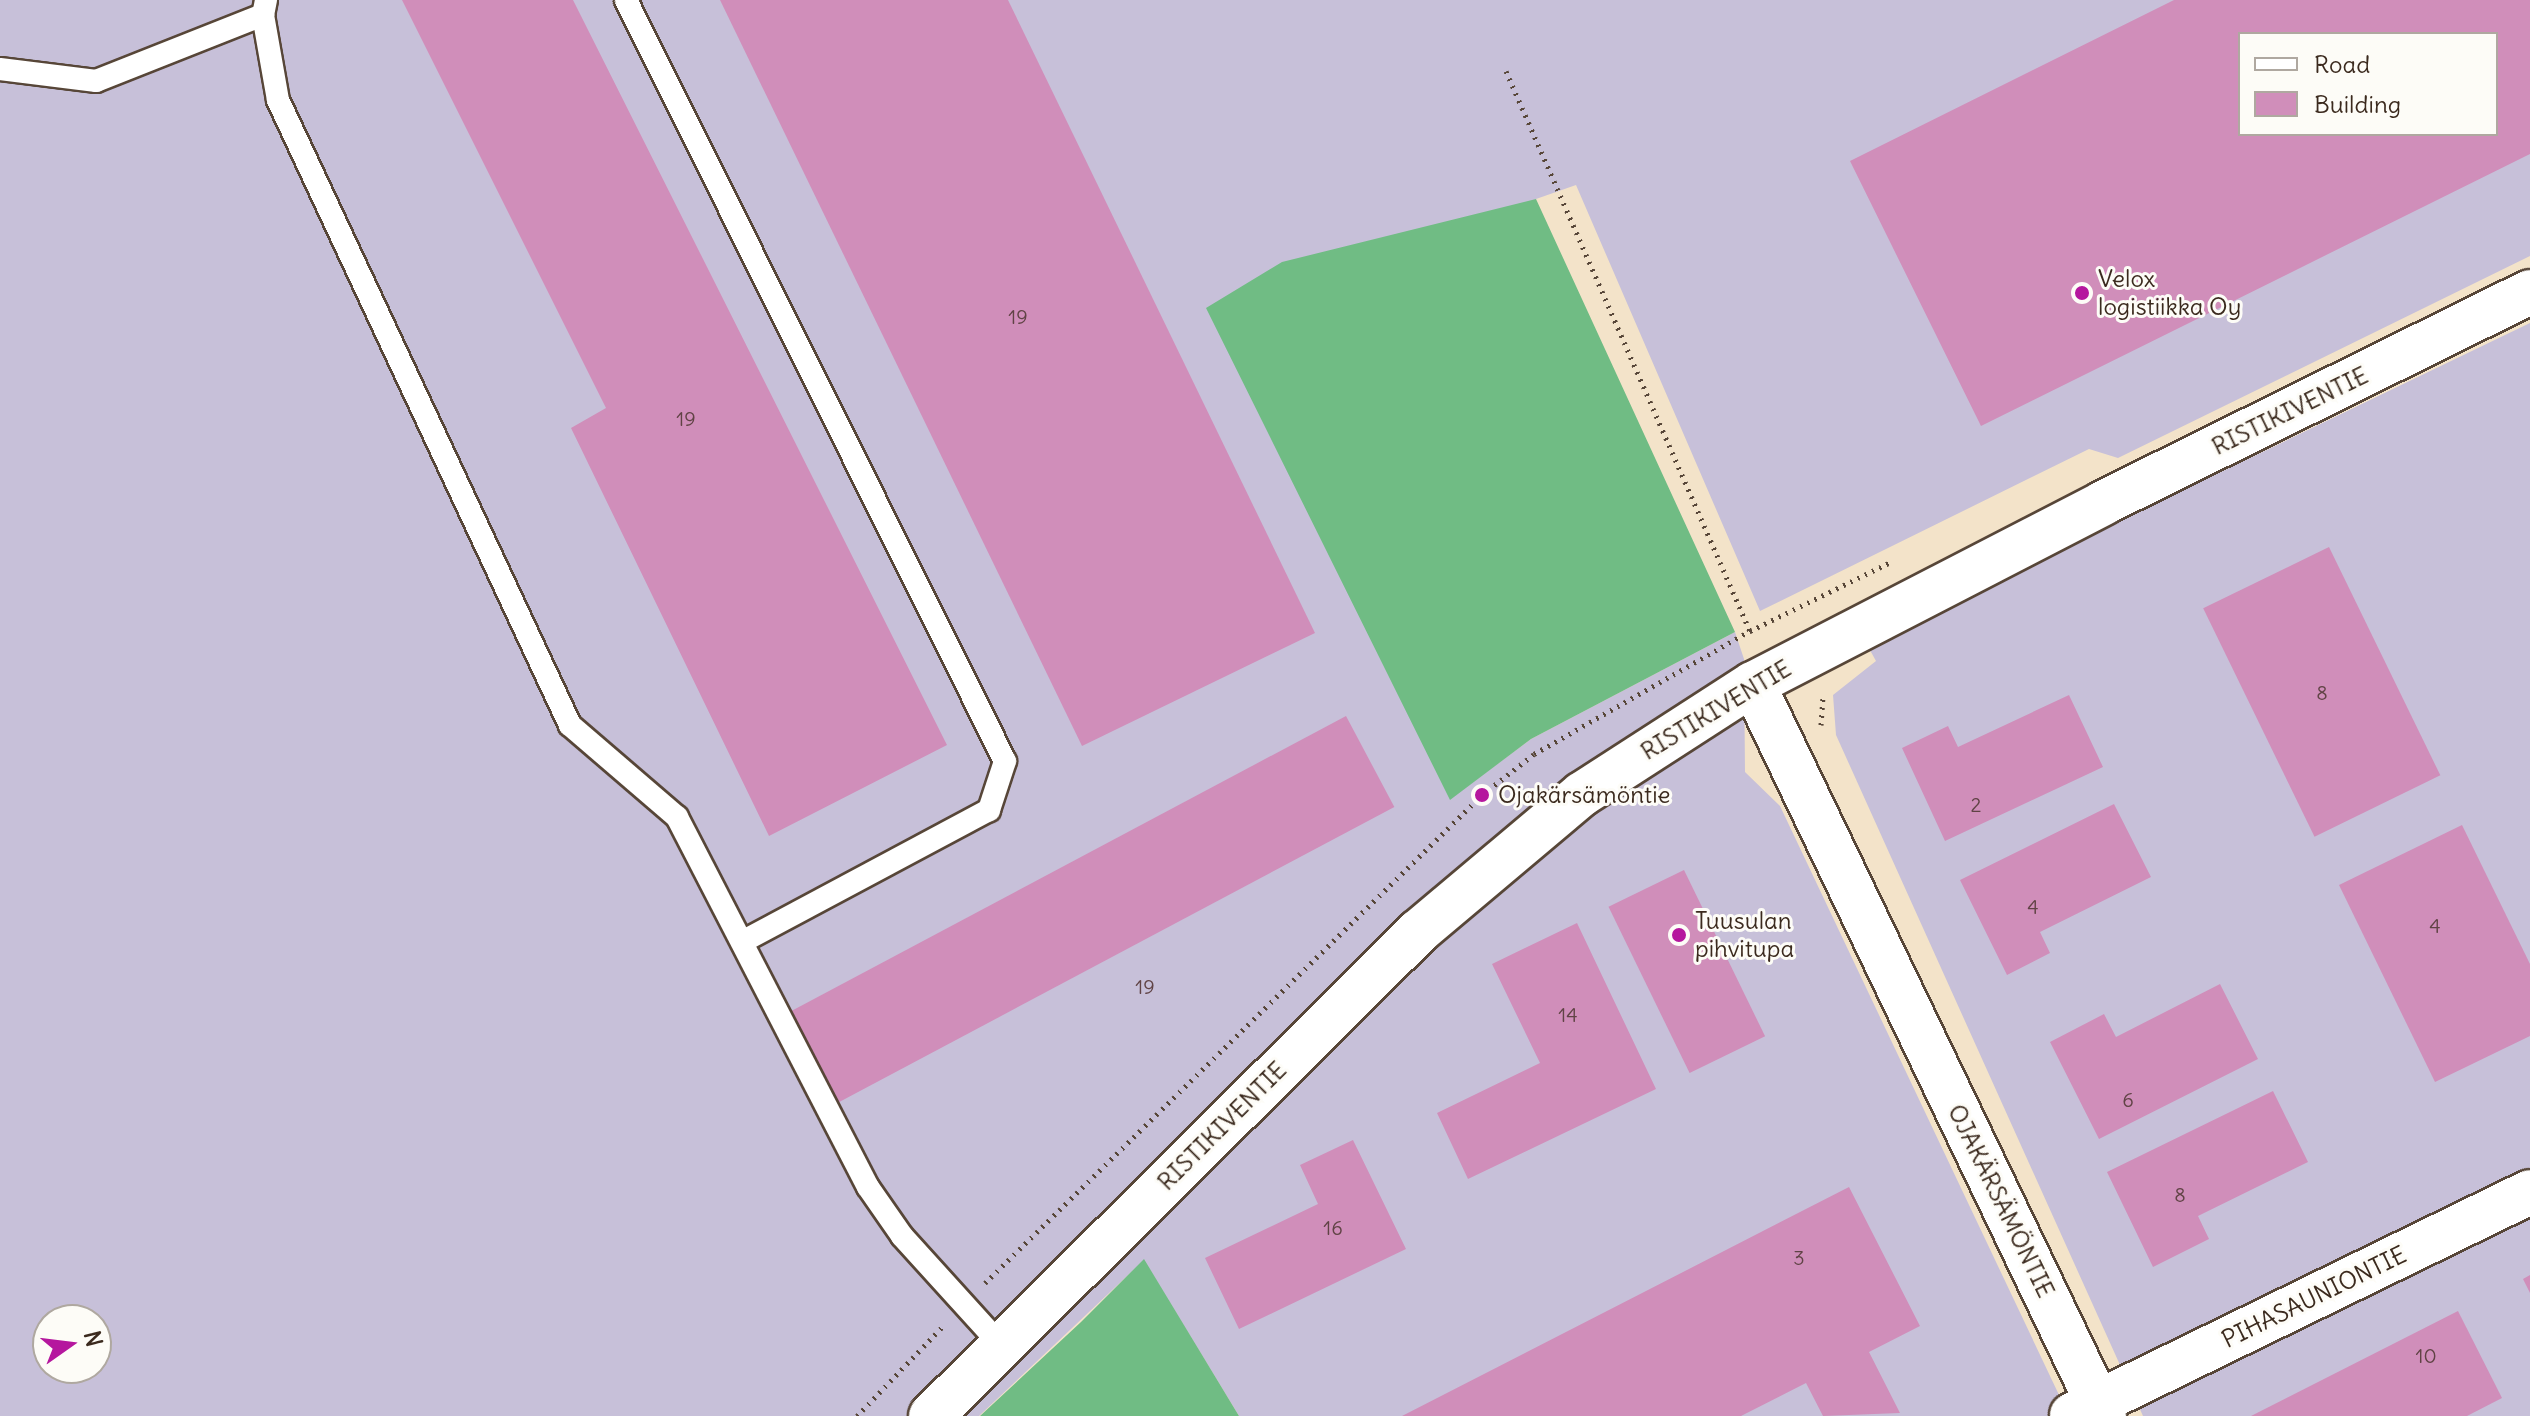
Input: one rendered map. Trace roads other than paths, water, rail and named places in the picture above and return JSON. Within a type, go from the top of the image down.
[{"type":"street","name":"RISTIKIVENTIE","points":[[931,1416],[1418,932],[1582,794],[1753,684],[2103,503],[2530,292]]},
{"type":"street","name":"OJAKÄRSÄMÖNTIE","points":[[1753,684],[2090,1411]]},
{"type":"street","name":"PIHASAUNIONTIE","points":[[2090,1411],[2530,1192]]},
{"type":"lane","points":[[626,0],[1005,761],[989,810],[744,941]]},
{"type":"lane","points":[[0,69],[96,81],[264,7],[278,100],[570,725],[677,817],[744,941],[868,1187],[902,1236],[1001,1345]]},
{"type":"place","name":"Velox logistiikka Oy","points":[[2082,293]]},
{"type":"place","name":"Ojakärsämöntie","points":[[1482,795]]},
{"type":"place","name":"Tuusulan pihvitupa","points":[[1679,935]]}]
